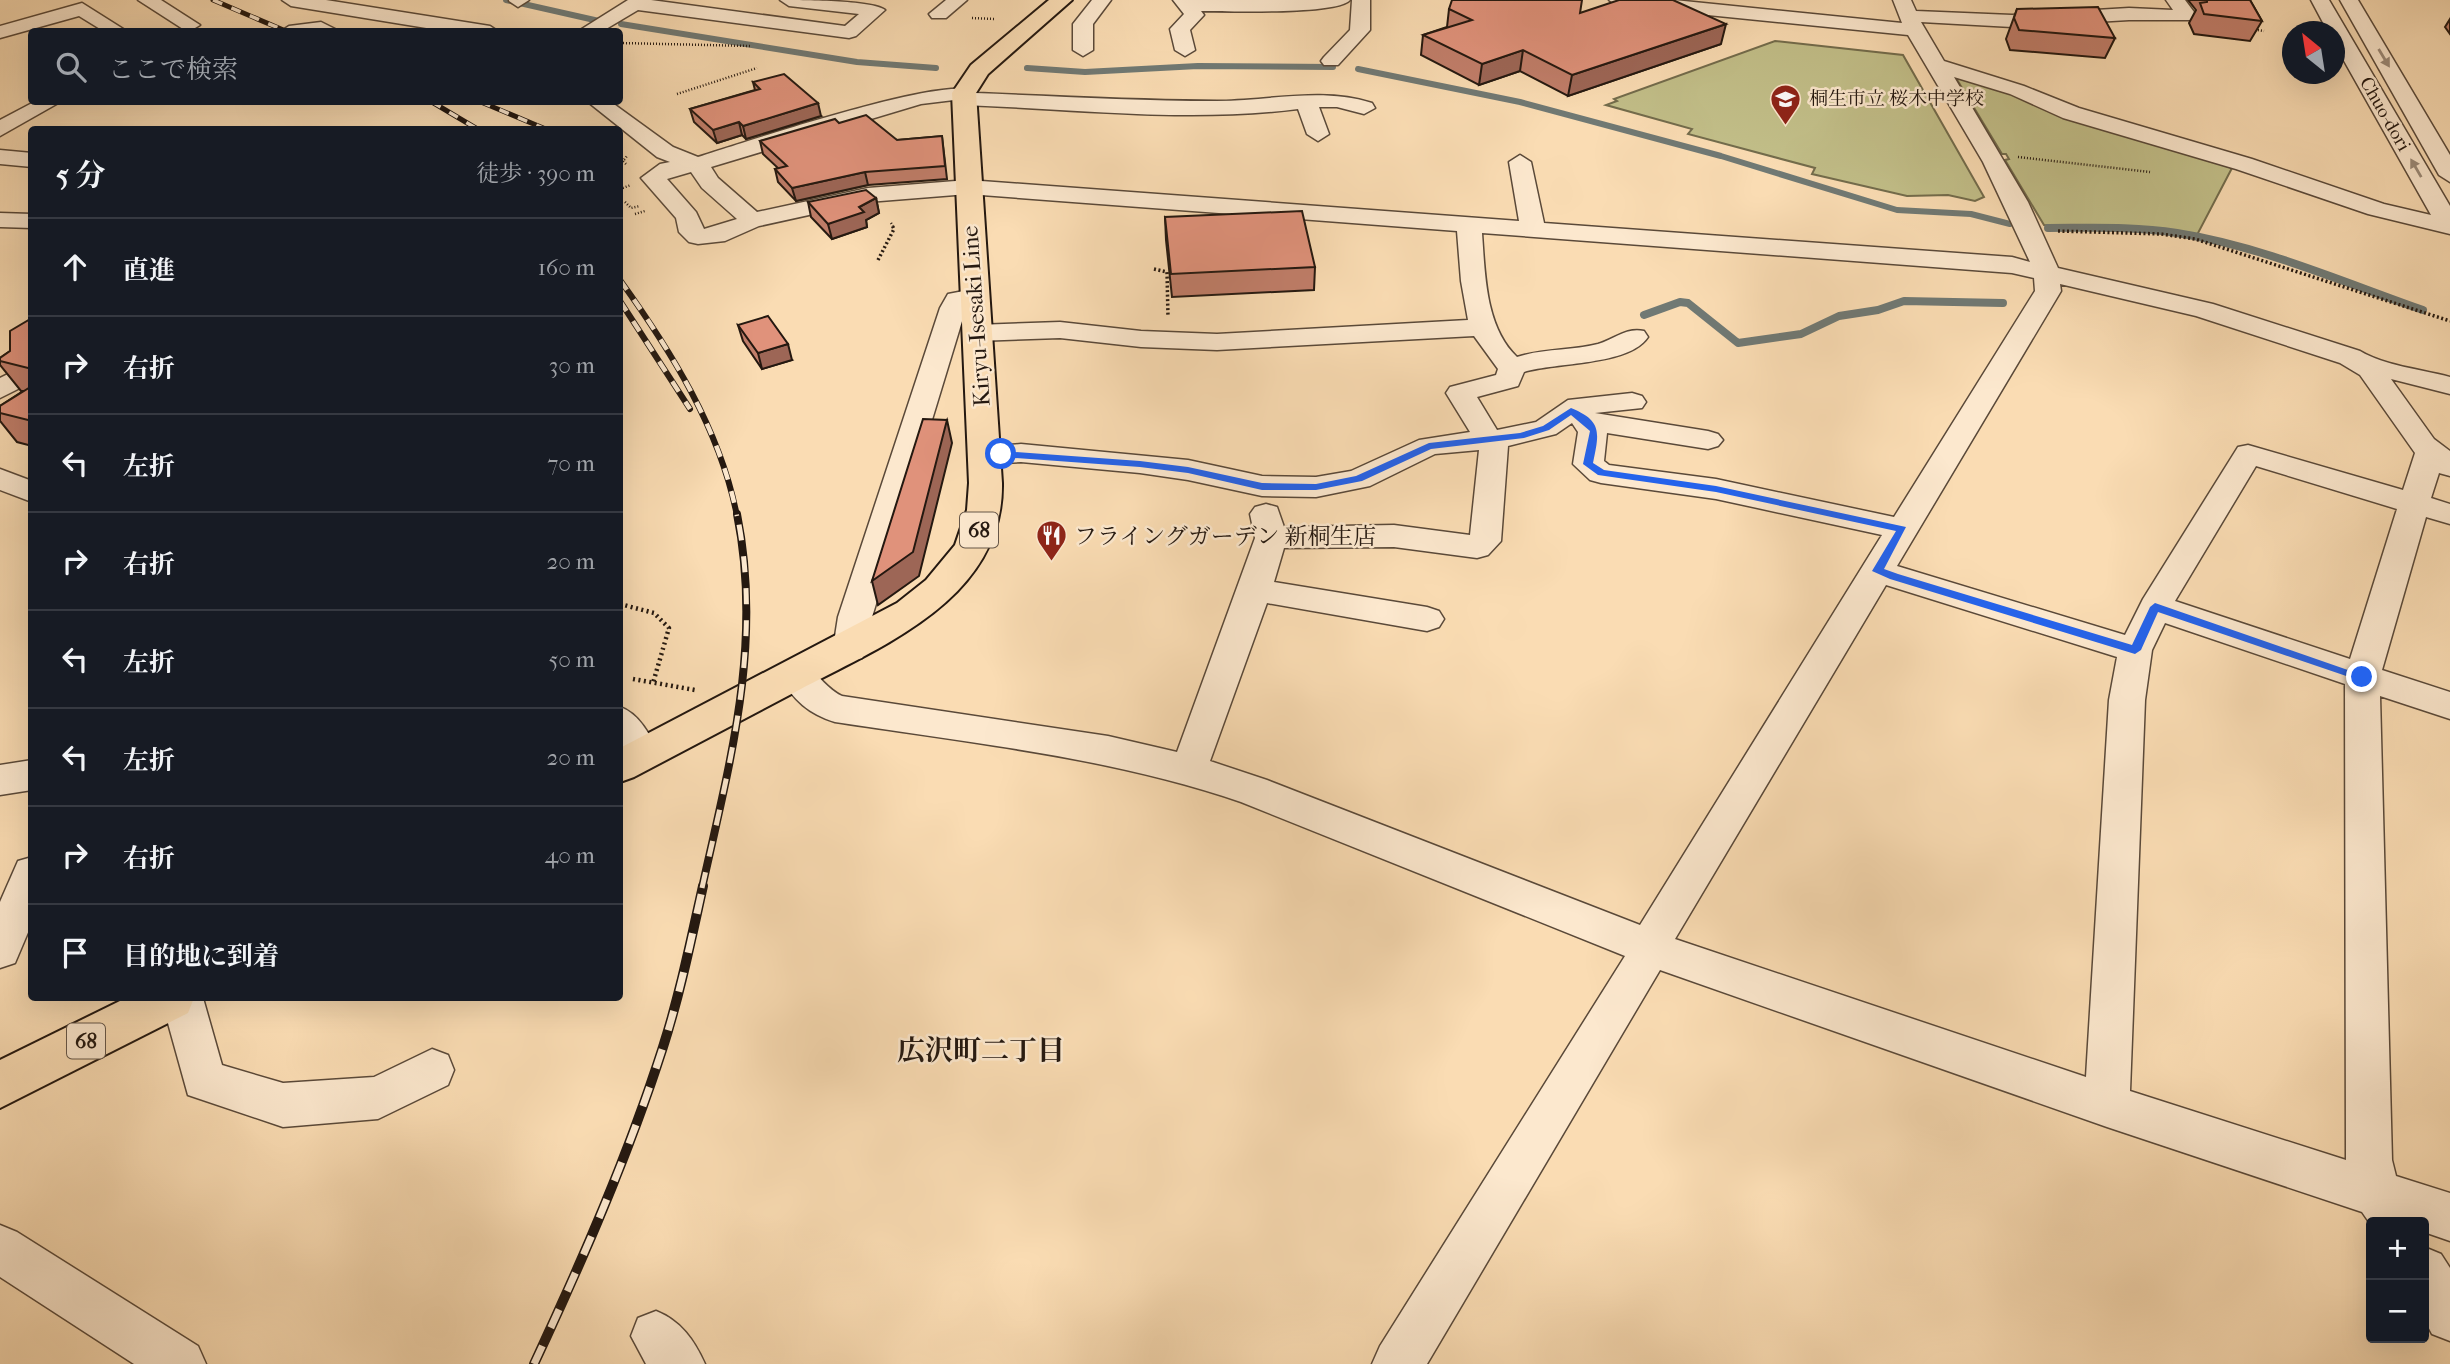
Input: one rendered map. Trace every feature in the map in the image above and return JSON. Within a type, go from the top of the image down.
[{"type":"main road","points":[[964,96],[973,76],[1062,0]]},
{"type":"main road","name":"Kiryu-Isesaki Line","points":[[631,761],[850,649],[915,610],[959,568],[977,535],[984,509],[985,456],[964,96]]},
{"type":"main road","name":"68","points":[[0,1085],[165,1001]]},
{"type":"street","points":[[147,0],[198,27],[192,28]]},
{"type":"street","points":[[291,0],[466,28]]},
{"type":"street","points":[[593,28],[639,2],[849,32],[875,10],[873,4],[789,0]]},
{"type":"street","points":[[939,14],[958,0]]},
{"type":"street","points":[[1083,50],[1083,24],[1102,0]]},
{"type":"street","points":[[1184,2],[1282,6],[1341,0]]},
{"type":"street","points":[[1331,61],[1359,37],[1361,0]]},
{"type":"street","points":[[1618,0],[1751,20],[1909,15],[2012,21],[2129,14],[2188,16],[2175,0]]},
{"type":"street","name":"Chuo-dori","points":[[2320,0],[2450,227]]},
{"type":"street","name":"Chuo-dori","points":[[2349,0],[2450,175]]},
{"type":"street","points":[[1184,2],[1194,15],[1180,29],[1185,50]]},
{"type":"street","points":[[1,33],[82,9],[113,28]]},
{"type":"street","points":[[1398,1364],[1651,948],[1664,920],[2048,291],[2048,272],[2030,230],[1909,15]]},
{"type":"street","points":[[1,33],[21,46]]},
{"type":"street","points":[[1936,65],[2017,90],[2071,113],[2244,164],[2354,203],[2450,227]]},
{"type":"street","points":[[1364,108],[1332,100],[1253,107],[1118,106],[964,96],[919,98],[697,164],[668,169],[653,178],[688,217],[690,231],[698,237],[708,238],[738,230],[751,220],[868,195],[968,187],[2012,265],[2204,310],[2350,357],[2370,369],[2440,460],[2414,502],[2362,677],[2369,1160],[2386,1207]]},
{"type":"street","points":[[1306,102],[1317,134]]},
{"type":"street","points":[[0,105],[27,114]]},
{"type":"street","points":[[0,129],[44,105]]},
{"type":"street","points":[[602,105],[665,152],[697,164],[707,180],[751,220]]},
{"type":"street","points":[[0,157],[28,160]]},
{"type":"street","points":[[1520,162],[1533,229]]},
{"type":"street","points":[[0,220],[28,221]]},
{"type":"street","points":[[1469,224],[1477,309],[1501,359],[1512,367]]},
{"type":"street","points":[[850,649],[855,617],[953,308],[957,299],[974,297]]},
{"type":"street","points":[[976,333],[1060,330],[1169,341],[1306,339],[1484,327]]},
{"type":"street","points":[[1512,367],[1547,357],[1604,351],[1635,337]]},
{"type":"street","points":[[1270,538],[1394,536],[1478,547],[1485,541],[1493,449],[1491,441],[1460,393],[1508,380],[1512,367]]},
{"type":"street","points":[[2370,369],[2395,371],[2450,386]]},
{"type":"street","points":[[0,390],[28,372]]},
{"type":"street","points":[[1581,418],[1586,405],[1632,402]]},
{"type":"street","points":[[1581,418],[1594,431],[1588,464],[1592,470],[1716,489],[1902,529]]},
{"type":"street","points":[[985,456],[1021,453],[1140,464],[1188,470],[1262,486],[1307,488],[1340,484],[1371,474],[1429,446],[1491,441],[1581,418],[1708,440]]},
{"type":"street","points":[[2107,1105],[2127,700],[2135,650],[2155,607],[2248,454],[2450,514]]},
{"type":"street","points":[[0,478],[28,490]]},
{"type":"street","points":[[1189,769],[1255,590],[1270,538],[1262,486]]},
{"type":"street","points":[[1877,571],[2135,650]]},
{"type":"street","points":[[1255,590],[1427,619]]},
{"type":"street","points":[[2155,607],[2450,706]]},
{"type":"street","points":[[797,676],[817,700],[835,709],[1108,750],[1189,769],[1254,791],[1651,948],[2107,1105],[2386,1207],[2450,1217]]},
{"type":"street","points":[[623,731],[631,761]]},
{"type":"street","points":[[0,780],[28,776]]},
{"type":"street","points":[[0,950],[28,883]]},
{"type":"street","points":[[182,1001],[204,1080],[283,1105],[378,1098],[432,1070]]},
{"type":"street","points":[[0,1249],[180,1364]]},
{"type":"street","points":[[2429,1280],[2450,1316]]},
{"type":"path","points":[[2248,29],[2264,31]]},
{"type":"path","points":[[623,43],[750,46]]},
{"type":"path","points":[[677,94],[757,68]]},
{"type":"path","points":[[626,164],[623,161],[627,156]]},
{"type":"path","points":[[2006,156],[2150,172]]},
{"type":"path","points":[[623,182],[628,180]]},
{"type":"path","points":[[625,202],[631,208],[640,206]]},
{"type":"path","points":[[635,214],[645,211]]},
{"type":"path","points":[[878,260],[894,229],[891,223]]},
{"type":"path","points":[[2030,230],[2161,234],[2195,239],[2450,321]]},
{"type":"path","points":[[1154,269],[1167,272],[1169,341]]},
{"type":"path","points":[[623,605],[651,611],[662,617],[669,628],[653,683]]},
{"type":"path","points":[[633,679],[698,691]]},
{"type":"shaded area","points":[[1775,41],[1903,55],[1984,197],[1975,201],[1948,195],[1907,196],[1812,174],[1815,168],[1688,134],[1692,129],[1606,105],[1617,101],[1614,99]]},
{"type":"shaded area","points":[[1953,73],[2232,168],[2197,235],[2157,229],[2044,225],[2005,160],[2009,159],[2006,154],[2002,154]]},
{"type":"building","points":[[1452,0],[1582,0],[1580,13],[1619,0],[1673,0],[1726,24],[1572,75],[1523,50],[1482,64],[1423,35],[1472,20],[1449,9]]},
{"type":"building","points":[[2207,0],[2250,0],[2262,21],[2204,14],[2200,3]]},
{"type":"building","points":[[2098,7],[2115,38],[2019,30],[2014,18],[2017,9]]},
{"type":"building","points":[[784,74],[818,103],[743,126],[739,122],[713,130],[690,109],[760,89],[753,82]]},
{"type":"building","points":[[866,115],[897,140],[942,136],[945,166],[865,172],[792,188],[775,169],[787,166],[760,141],[835,119],[839,123]]},
{"type":"building","points":[[866,190],[876,198],[859,207],[864,212],[828,224],[808,202]]},
{"type":"building","points":[[1302,211],[1315,267],[1171,274],[1165,217]]},
{"type":"building","points":[[768,316],[788,344],[758,353],[738,325]]},
{"type":"building","points":[[28,320],[28,368],[0,361],[0,358],[10,351],[10,331]]},
{"type":"building","points":[[28,388],[28,420],[0,413],[0,406]]},
{"type":"building","points":[[923,419],[947,420],[913,552],[872,581]]},
{"type":"waterway","points":[[506,0],[599,21]]},
{"type":"waterway","points":[[621,24],[857,62],[936,68]]},
{"type":"waterway","points":[[1027,68],[1085,72],[1198,66],[1333,67]]},
{"type":"waterway","points":[[1358,69],[1520,102],[1721,156],[1897,210],[1971,214],[2010,224]]},
{"type":"waterway","points":[[2048,228],[2145,229],[2208,239],[2302,266],[2423,310]]},
{"type":"waterway","points":[[1644,315],[1680,302],[1688,303],[1738,343],[1801,334],[1839,316],[1878,310],[1904,301],[2003,303]]},
{"type":"railway","points":[[213,0],[279,28]]},
{"type":"railway","points":[[437,105],[472,126]]},
{"type":"railway","points":[[488,105],[538,126]]},
{"type":"railway","points":[[623,284],[675,363],[706,422],[719,452],[737,516]]},
{"type":"railway","points":[[623,306],[690,409]]},
{"type":"railway","points":[[702,888],[732,748],[745,656],[744,562],[737,514]]},
{"type":"railway","points":[[534,1364],[635,1128],[675,1007],[703,886]]},
{"type":"place","name":"桐生市立 桜木中学校","points":[[1786,126]]},
{"type":"place","name":"フライングガーデン 新桐生店","points":[[1051,563]]},
{"type":"district","name":"広沢町二丁目","points":[[981,1050]]},
{"type":"route","points":[[1001,454],[1021,453],[1140,464],[1188,470],[1281,488],[1316,487],[1359,479],[1429,446],[1521,436],[1546,428],[1571,411],[1592,425],[1594,431],[1588,464],[1592,470],[1716,489],[1902,529],[1877,571],[1894,577],[2135,650],[2155,607],[2362,677]]}]
